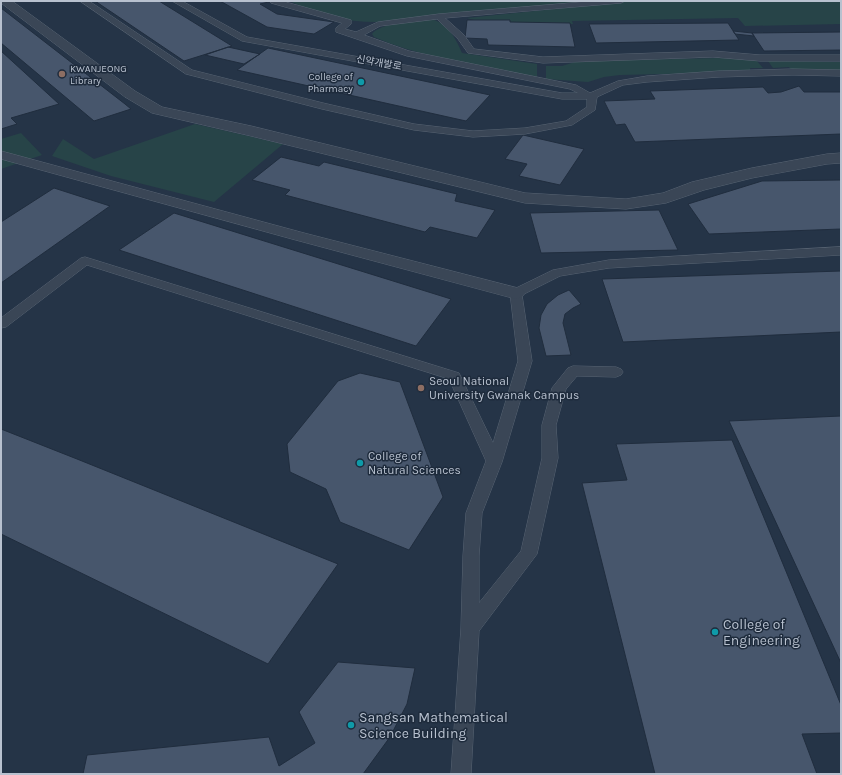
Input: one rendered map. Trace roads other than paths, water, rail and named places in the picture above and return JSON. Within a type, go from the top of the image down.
[{"type":"street","points":[[5,1],[130,94],[157,110],[525,198],[626,204],[666,198],[698,186],[752,173],[827,159],[841,158]]},
{"type":"street","points":[[1,155],[298,236],[516,293]]},
{"type":"lane","points":[[84,1],[189,72],[314,104],[414,127],[473,134],[525,131],[570,123],[592,108],[592,96]]},
{"type":"lane","name":"신약개발로","points":[[176,1],[245,39],[562,96],[592,96]]},
{"type":"lane","points":[[274,1],[348,22],[339,30],[407,53],[572,88],[592,96],[621,83],[647,79],[726,74],[793,72],[841,73]]},
{"type":"lane","points":[[357,35],[378,24],[439,16],[621,1]]},
{"type":"lane","points":[[439,16],[461,37],[471,51],[543,60],[713,54],[760,58],[841,58]]},
{"type":"lane","points":[[461,774],[470,628],[471,556],[474,513],[494,462],[525,361],[516,293],[557,273],[609,264],[841,251]]},
{"type":"lane","points":[[1,324],[85,261],[454,376],[494,462]]},
{"type":"lane","points":[[470,628],[528,554],[550,458],[549,425],[559,388],[573,371],[616,372]]},
{"type":"place","name":"KWANJEONG Library","points":[[62,74]]},
{"type":"place","name":"College of Pharmacy","points":[[361,82]]},
{"type":"place","name":"Seoul National University Gwanak Campus","points":[[421,388]]},
{"type":"place","name":"College of Natural Sciences","points":[[360,463]]},
{"type":"place","name":"College of Engineering","points":[[715,632]]},
{"type":"place","name":"Sangsan Mathematical Science Building","points":[[351,725]]}]
